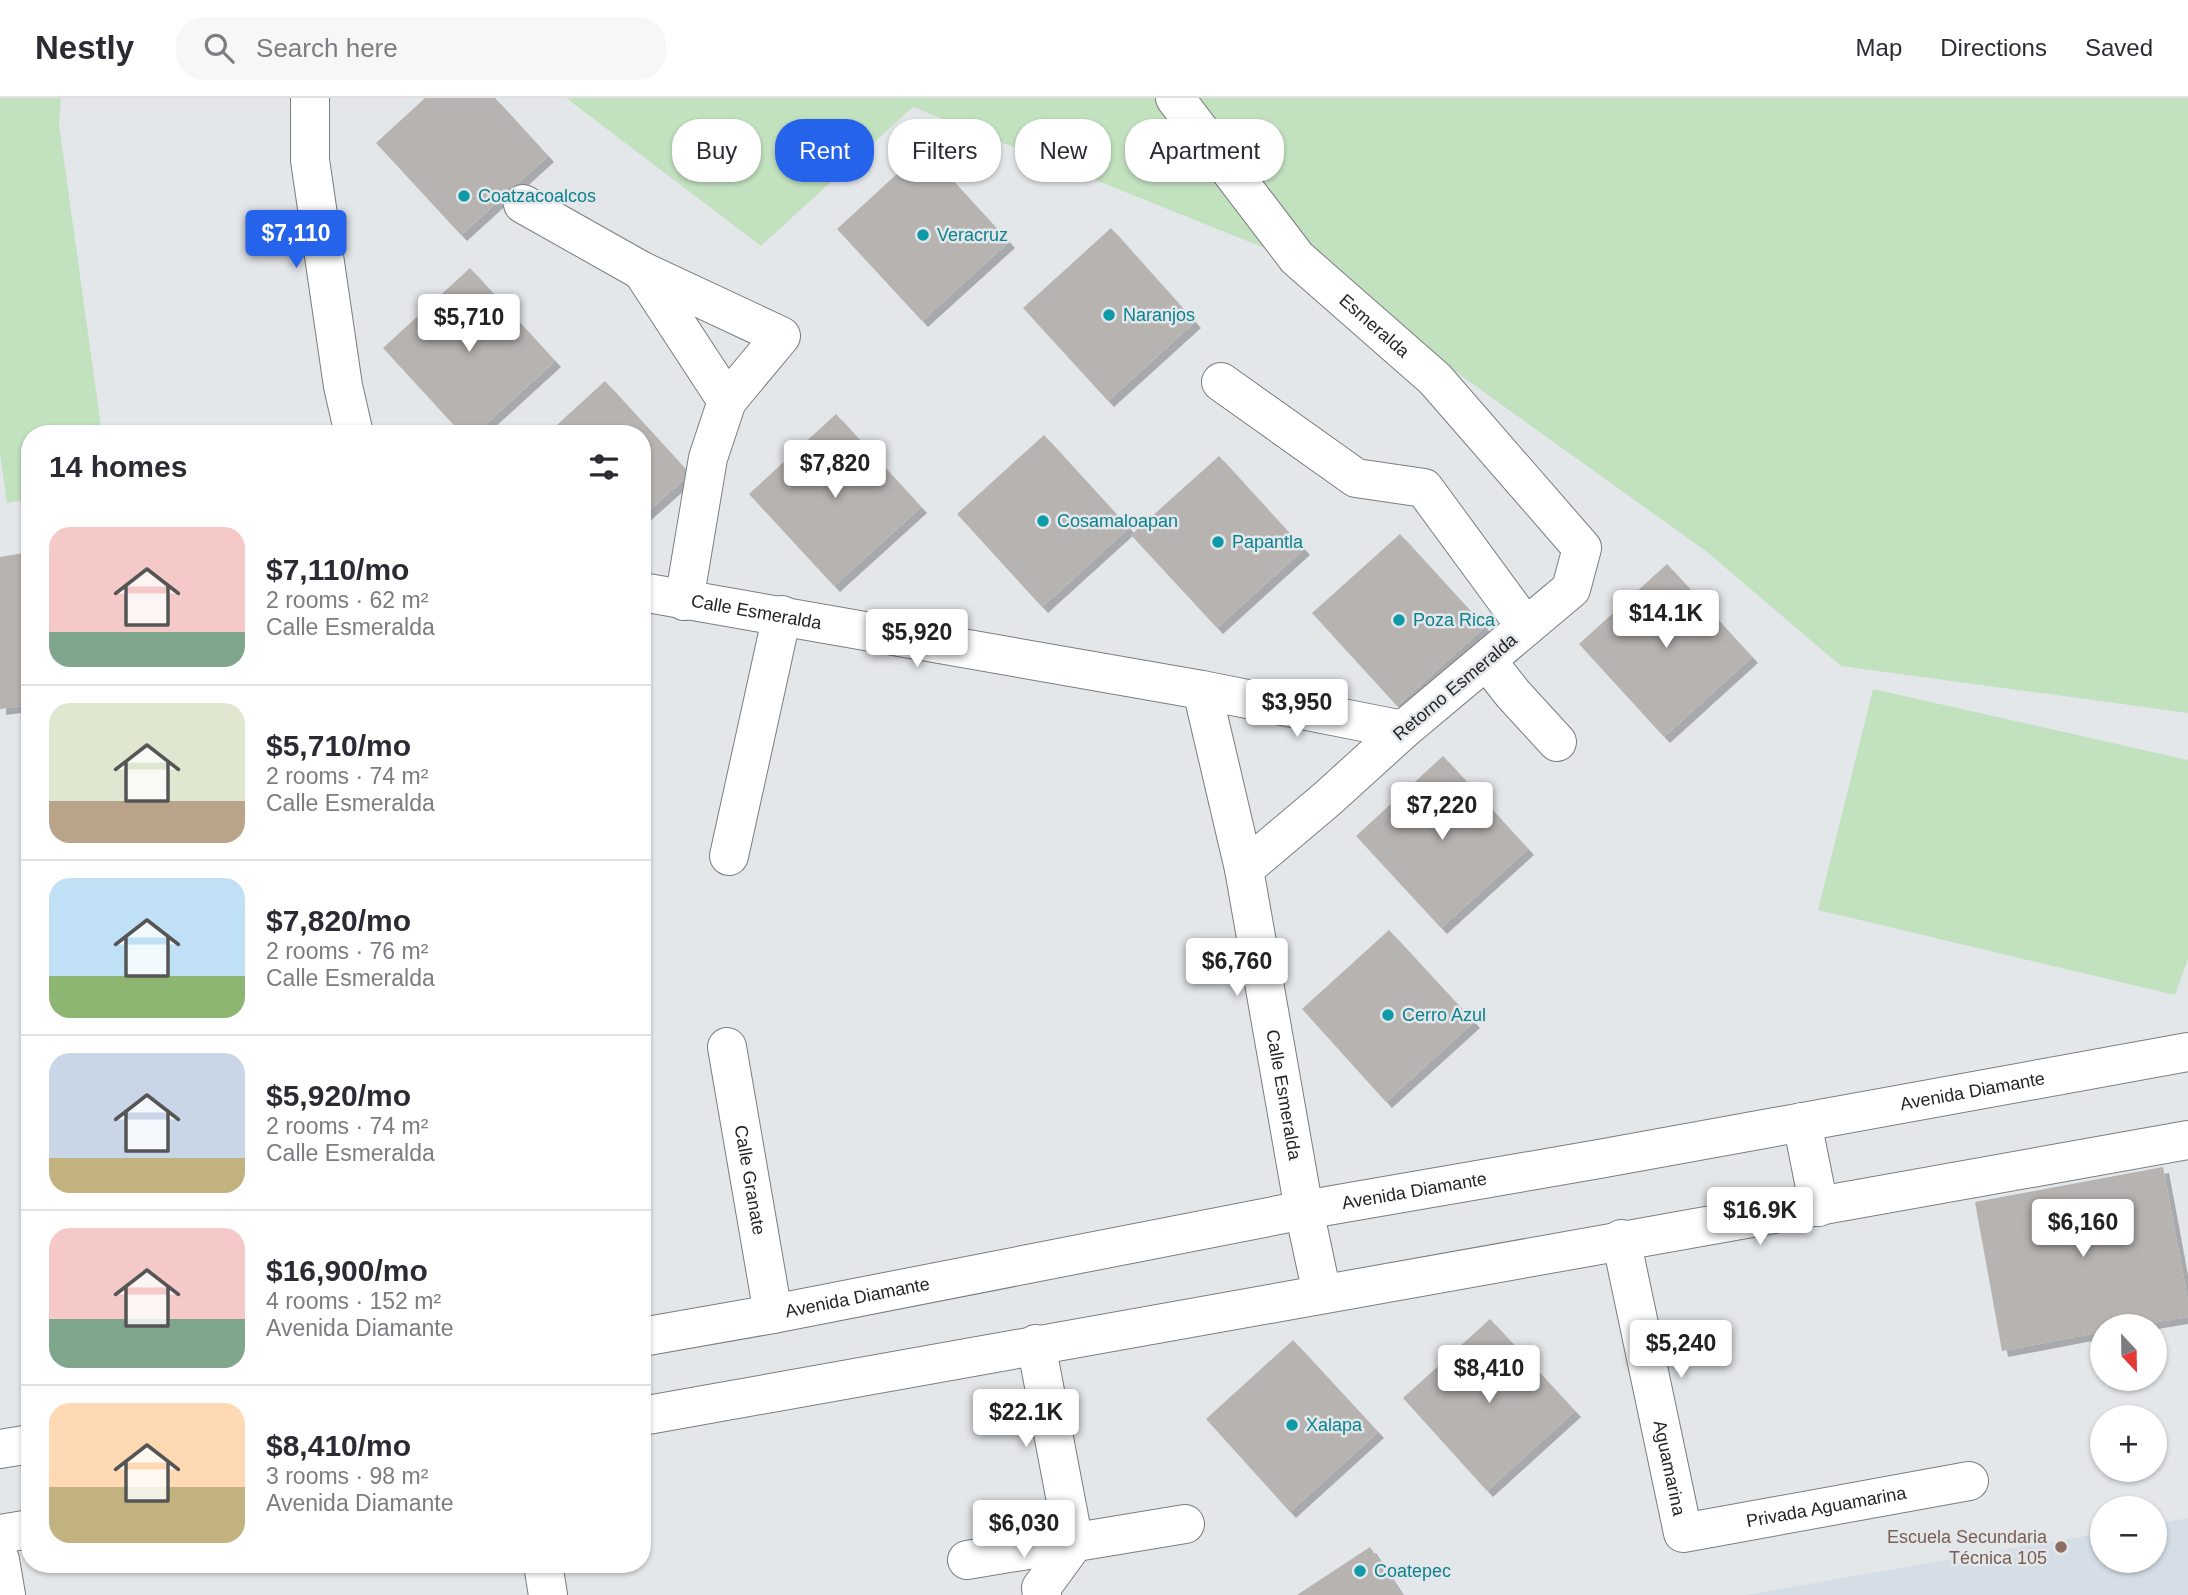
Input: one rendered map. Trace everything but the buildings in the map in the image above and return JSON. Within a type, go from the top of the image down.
[{"type":"street","points":[[310,98],[310,160],[343,386],[352,425]]},
{"type":"street","name":"Esmeralda","points":[[1175,98],[1297,258],[1435,379],[1582,548]]},
{"type":"street","points":[[523,204],[642,271],[781,336],[727,401],[708,458],[684,601]]},
{"type":"street","points":[[642,271],[727,401]]},
{"type":"street","points":[[1221,383],[1356,478],[1424,488],[1527,627]]},
{"type":"street","name":"Retorno Esmeralda","points":[[1244,869],[1403,730],[1571,589],[1582,548]]},
{"type":"street","name":"Calle Esmeralda","points":[[651,594],[1202,690],[1403,730]]},
{"type":"street","points":[[729,856],[782,615]]},
{"type":"street","points":[[1487,661],[1557,742]]},
{"type":"street","name":"Calle Esmeralda","points":[[1202,690],[1244,869],[1304,1210],[1322,1294]]},
{"type":"street","name":"Calle Granate","points":[[727,1046],[773,1314]]},
{"type":"street","name":"Avenida Diamante","points":[[651,1335],[1304,1210],[2188,1052]]},
{"type":"street","points":[[1802,1122],[1819,1207]]},
{"type":"street","points":[[651,1414],[2188,1140]]},
{"type":"street","name":"Aguamarina","points":[[1621,1240],[1682,1533]]},
{"type":"street","points":[[1036,1344],[1074,1543],[1041,1588],[1042,1595]]},
{"type":"street","points":[[0,1449],[21,1446]]},
{"type":"street","name":"Privada Aguamarina","points":[[1682,1533],[1969,1481]]},
{"type":"street","points":[[967,1560],[1185,1524]]},
{"type":"street","points":[[0,1534],[21,1530]]},
{"type":"street","points":[[0,1560],[6,1595]]},
{"type":"street","points":[[544,1573],[548,1595]]},
{"type":"shaded area","name":"Escuela Secundaria Técnica 105","points":[[2188,1518],[2188,1595],[1745,1595],[2090,1535],[2090,1573],[2167,1573],[2167,1522]]},
{"type":"green space","points":[[0,98],[61,98],[59,124],[101,425],[21,425],[21,501],[7,503],[0,454]]},
{"type":"green space","points":[[566,98],[2188,98],[2188,713],[1841,666],[1707,552],[1307,265],[1100,182],[1111,182],[1111,119],[1015,119],[1015,148],[1001,142],[1001,119],[943,119],[913,107],[900,119],[888,119],[888,130],[874,143],[874,119],[775,119],[775,182],[831,182],[761,246],[677,182],[761,182],[761,119],[672,119],[672,178]]},
{"type":"green space","points":[[1873,689],[2188,760],[2188,959],[2175,995],[1818,910]]},
{"type":"place","name":"Coatzacoalcos","points":[[464,196]]},
{"type":"place","name":"Veracruz","points":[[923,235]]},
{"type":"place","name":"Naranjos","points":[[1109,315]]},
{"type":"place","name":"Cosamaloapan","points":[[1043,521]]},
{"type":"place","name":"Papantla","points":[[1218,542]]},
{"type":"place","name":"Poza Rica","points":[[1399,620]]},
{"type":"place","name":"Cerro Azul","points":[[1388,1015]]},
{"type":"place","name":"Xalapa","points":[[1292,1425]]},
{"type":"place","name":"Escuela Secundaria Técnica 105","points":[[2061,1547]]},
{"type":"place","name":"Coatepec","points":[[1360,1571]]}]
